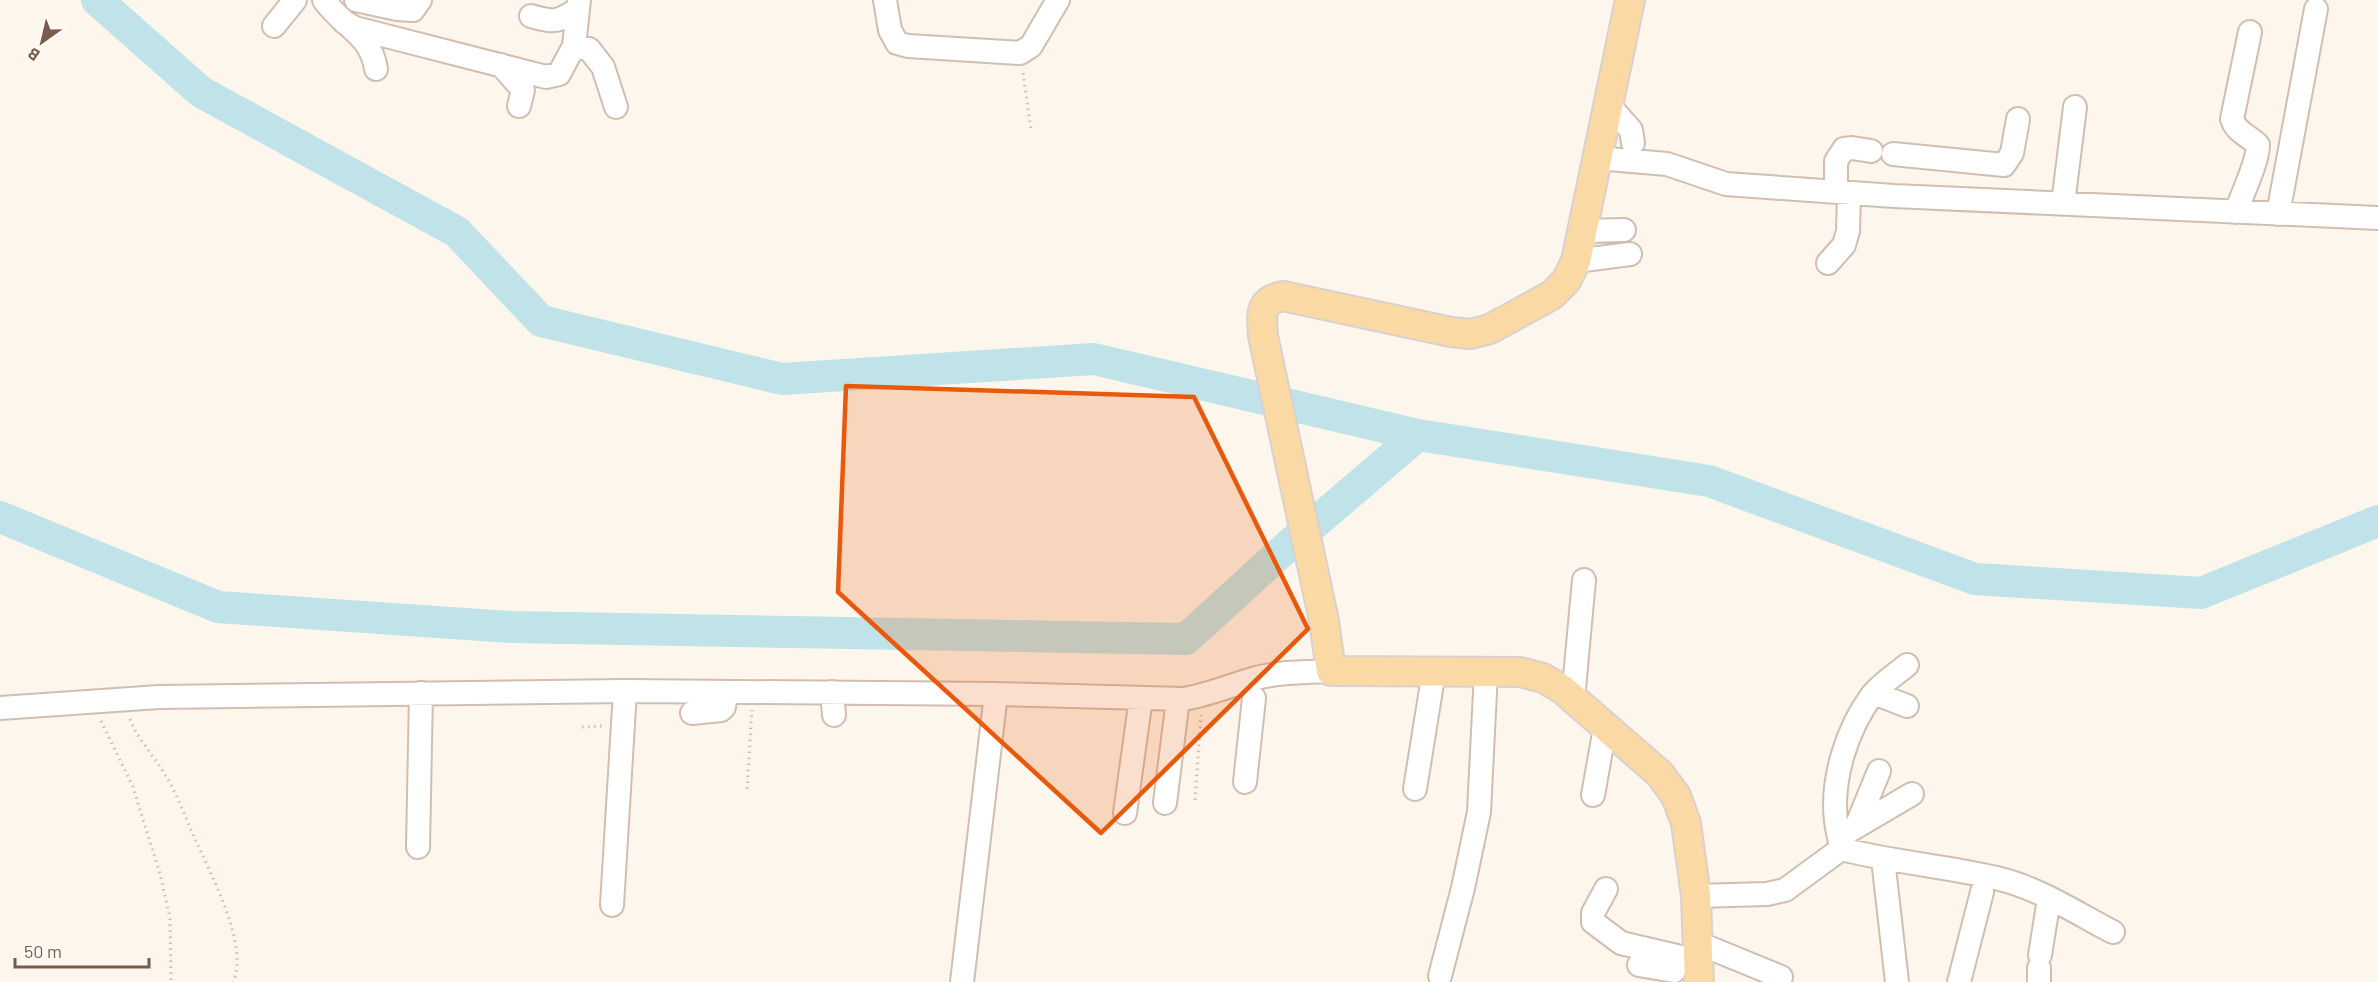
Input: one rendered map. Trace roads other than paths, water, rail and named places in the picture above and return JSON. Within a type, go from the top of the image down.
[{"type":"main road","points":[[1630,0],[1576,261],[1566,281],[1552,295],[1490,329],[1471,334],[1451,332],[1283,296],[1273,298],[1265,305],[1262,315],[1263,336],[1324,621],[1331,670],[1520,672],[1543,678],[1573,699],[1660,774],[1676,795],[1686,823],[1696,896],[1698,965]]},
{"type":"street","points":[[274,26],[295,0]]},
{"type":"street","points":[[324,0],[333,13],[368,44],[374,54],[376,69]]},
{"type":"street","points":[[356,0],[396,9],[413,10],[420,0]]},
{"type":"street","points":[[885,0],[890,30],[897,43],[908,46],[1020,53],[1031,46],[1058,0]]},
{"type":"street","points":[[344,22],[355,27],[546,77],[559,74],[574,45],[578,5]]},
{"type":"street","points":[[531,16],[552,22],[563,19],[578,5]]},
{"type":"street","points":[[2278,214],[2316,9]]},
{"type":"street","points":[[2236,212],[2250,172],[2258,158],[2258,145],[2249,136],[2238,131],[2232,119],[2250,32]]},
{"type":"street","points":[[574,45],[589,50],[603,67],[616,107]]},
{"type":"street","points":[[501,65],[523,90],[519,106]]},
{"type":"street","points":[[1608,104],[1631,129],[1633,143]]},
{"type":"street","points":[[2063,204],[2075,107]]},
{"type":"street","points":[[1828,263],[1844,245],[1846,238],[1843,192],[1836,160],[1844,150],[1852,148],[2004,165],[2012,153],[2018,119]]},
{"type":"street","points":[[1597,158],[1667,164],[1726,183],[1843,192],[2378,218]]},
{"type":"street","points":[[1582,231],[1624,230]]},
{"type":"street","points":[[1576,261],[1630,254]]},
{"type":"street","points":[[1573,699],[1584,580]]},
{"type":"street","points":[[1907,665],[1874,693],[1858,717],[1838,777],[1836,821],[1845,837],[1883,859],[1983,883],[2017,884],[2114,932]]},
{"type":"street","points":[[0,708],[131,699],[625,691],[726,692],[833,704],[996,694],[1178,699],[1255,687],[1274,675],[1331,670]]},
{"type":"street","points":[[1415,789],[1434,671]]},
{"type":"street","points":[[1440,976],[1463,888],[1479,812],[1486,672]]},
{"type":"street","points":[[1245,782],[1255,687]]},
{"type":"street","points":[[612,905],[625,691]]},
{"type":"street","points":[[692,713],[721,710],[724,707],[726,692]]},
{"type":"street","points":[[418,847],[421,693]]},
{"type":"street","points":[[1874,693],[1907,706]]},
{"type":"street","points":[[962,982],[996,694]]},
{"type":"street","points":[[1125,813],[1141,698]]},
{"type":"street","points":[[1165,802],[1178,699]]},
{"type":"street","points":[[1593,795],[1605,728]]},
{"type":"street","points":[[1845,837],[1879,771]]},
{"type":"street","points":[[1696,896],[1767,894],[1785,890],[1845,837],[1912,794]]},
{"type":"street","points":[[1883,859],[1897,982]]},
{"type":"street","points":[[1959,982],[1983,883]]},
{"type":"street","points":[[1606,889],[1593,913],[1593,922],[1621,943],[1698,965],[1781,977]]},
{"type":"street","points":[[2039,968],[2049,899]]},
{"type":"street","points":[[1639,965],[1698,965]]},
{"type":"waterway","points":[[97,0],[201,92],[457,232],[541,321],[782,379],[1094,359],[1418,435]]},
{"type":"waterway","points":[[0,517],[218,607],[511,627],[1186,639],[1289,545],[1418,435],[1709,481],[1975,579],[2201,593],[2378,521]]}]
